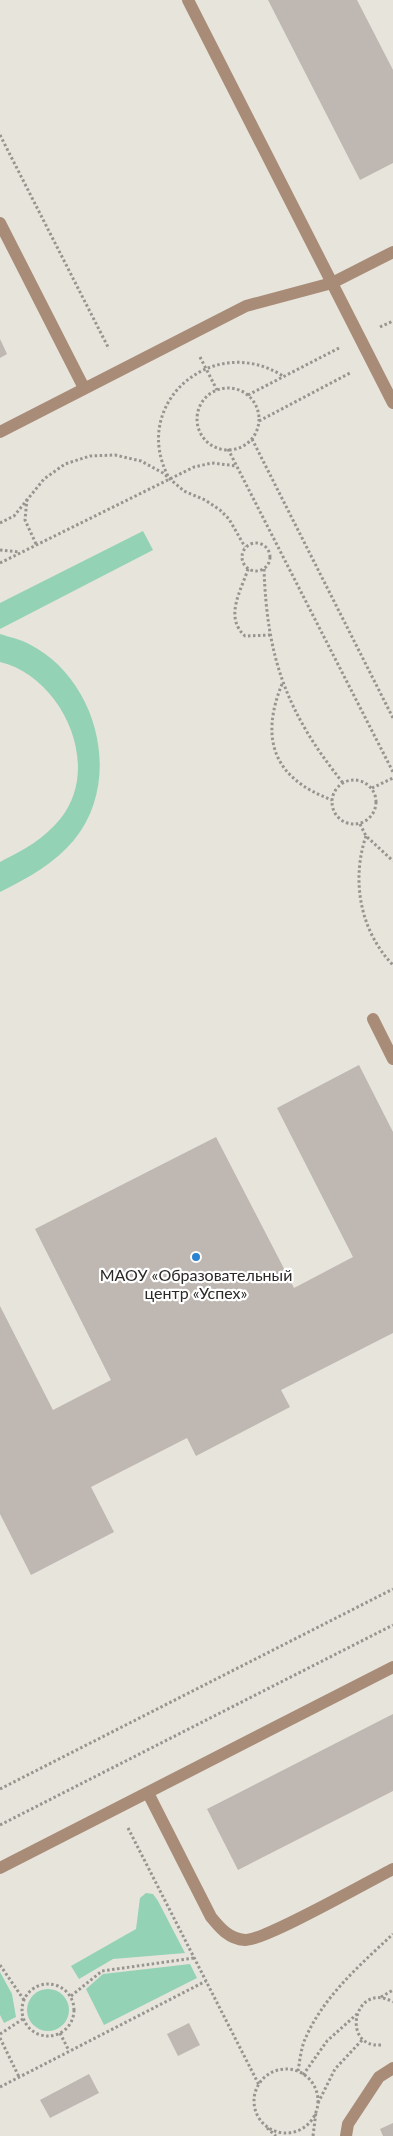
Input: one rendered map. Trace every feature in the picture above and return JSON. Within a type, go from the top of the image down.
[{"type":"lane","points":[[188,0],[393,403]]},
{"type":"lane","points":[[0,224],[3,239],[84,388]]},
{"type":"lane","points":[[0,432],[246,306],[332,283],[393,252]]},
{"type":"lane","points":[[373,1019],[393,1059]]},
{"type":"lane","points":[[0,1868],[393,1667]]},
{"type":"lane","points":[[148,1793],[211,1917],[223,1933],[245,1940],[271,1932],[393,1869]]},
{"type":"lane","points":[[346,2136],[348,2124],[379,2077],[393,2068]]},
{"type":"path","points":[[0,135],[120,370]]},
{"type":"path","points":[[248,394],[393,321]]},
{"type":"path","points":[[189,335],[217,390]]},
{"type":"path","points":[[169,479],[160,460],[157,438],[162,416],[172,396],[187,379],[206,368],[228,362],[251,362],[272,369],[283,376]]},
{"type":"path","points":[[259,420],[372,362]]},
{"type":"path","points":[[228,388],[238,389],[248,394],[259,411],[259,420],[252,439],[241,447],[228,449],[211,444],[199,429],[198,410],[209,395],[217,390],[228,388]]},
{"type":"path","points":[[252,439],[393,718]]},
{"type":"path","points":[[228,449],[393,772]]},
{"type":"path","points":[[0,523],[14,516],[44,479],[65,464],[90,456],[115,455],[141,461],[163,473],[184,491],[205,500],[220,510],[228,519],[245,547]]},
{"type":"path","points":[[0,562],[194,467],[212,464],[237,466]]},
{"type":"path","points":[[27,498],[25,520],[36,544]]},
{"type":"path","points":[[252,543],[261,543],[268,547],[271,555],[269,563],[264,569],[256,571],[248,569],[243,563],[242,554],[245,547],[252,543]]},
{"type":"path","points":[[0,550],[21,552]]},
{"type":"path","points":[[248,569],[233,614],[234,622],[245,636],[270,635]]},
{"type":"path","points":[[264,569],[266,608],[270,635],[282,684],[303,728],[319,753],[343,783]]},
{"type":"path","points":[[282,684],[273,707],[271,731],[277,756],[290,776],[309,792],[332,800]]},
{"type":"path","points":[[372,788],[393,778]]},
{"type":"path","points":[[353,780],[364,782],[372,788],[377,798],[376,809],[370,819],[360,824],[350,824],[340,820],[334,811],[332,800],[335,790],[343,783],[353,780]]},
{"type":"path","points":[[360,824],[366,836],[393,860]]},
{"type":"path","points":[[366,836],[360,854],[358,882],[362,909],[371,934],[393,965]]},
{"type":"path","points":[[0,1789],[393,1589]]},
{"type":"path","points":[[0,1825],[393,1625]]},
{"type":"path","points":[[118,1807],[259,2084]]},
{"type":"path","points":[[298,2071],[306,2038],[320,2014],[360,1965],[393,1934]]},
{"type":"path","points":[[71,1996],[102,1971],[194,1958]]},
{"type":"path","points":[[0,1965],[24,2000]]},
{"type":"path","points":[[0,2087],[206,1981]]},
{"type":"path","points":[[46,1983],[64,1988],[71,1996],[74,2004],[72,2021],[60,2033],[52,2036],[34,2032],[23,2019],[24,2000],[29,1992],[37,1986],[46,1983]]},
{"type":"path","points":[[304,2075],[327,2041],[357,2014],[366,2002],[380,1998],[393,1990]]},
{"type":"path","points":[[380,1998],[393,2002]]},
{"type":"path","points":[[357,2014],[357,2032],[362,2039],[379,2046]]},
{"type":"path","points":[[0,2034],[23,2019]]},
{"type":"path","points":[[60,2033],[69,2051]]},
{"type":"path","points":[[0,2038],[19,2076]]},
{"type":"path","points":[[262,2122],[274,2130],[288,2133],[302,2128],[312,2119],[335,2069],[362,2039]]},
{"type":"path","points":[[276,2136],[262,2122],[255,2110],[254,2096],[259,2084],[270,2073],[284,2069],[298,2071],[310,2079],[317,2091],[313,2136]]},
{"type":"green space","points":[[143,531],[153,550],[0,629],[0,603]]},
{"type":"green space","points":[[0,634],[29,644],[53,660],[72,680],[86,705],[96,732],[100,760],[98,788],[89,815],[74,840],[49,863],[30,876],[0,892],[0,862],[26,848],[54,826],[73,797],[78,773],[76,749],[69,725],[57,704],[41,685],[22,671],[0,662]]},
{"type":"green space","points":[[146,1893],[153,1894],[158,1901],[185,1953],[113,1959],[79,1979],[71,1966],[136,1929],[140,1898]]},
{"type":"green space","points":[[190,1964],[197,1978],[104,2025],[86,1989],[103,1974]]},
{"type":"green space","points":[[0,1972],[12,1994],[16,2017],[4,2023],[0,2015]]},
{"type":"green space","points":[[52,1989],[60,1992],[66,1998],[69,2010],[66,2022],[60,2028],[44,2031],[36,2028],[30,2022],[27,2006],[30,1998],[36,1992]]},
{"type":"building","points":[[268,0],[357,0],[393,70],[393,163],[360,180]]},
{"type":"building","points":[[0,339],[7,354],[0,358]]},
{"type":"building","points":[[359,1065],[393,1132],[393,1333],[281,1390],[290,1407],[196,1456],[187,1438],[91,1487],[114,1532],[31,1575],[0,1514],[0,1306],[53,1410],[111,1380],[35,1229],[216,1137],[294,1288],[353,1257],[277,1108]]},
{"type":"building","points":[[393,1714],[393,1791],[238,1870],[207,1809]]},
{"type":"building","points":[[189,2023],[200,2045],[178,2056],[167,2034]]},
{"type":"building","points":[[89,2074],[99,2093],[50,2118],[40,2100]]},
{"type":"building","points":[[393,2123],[393,2136],[383,2136],[380,2129]]},
{"type":"place","name":"МАОУ «Образовательный центр «Успех»","points":[[196,1257]]}]
